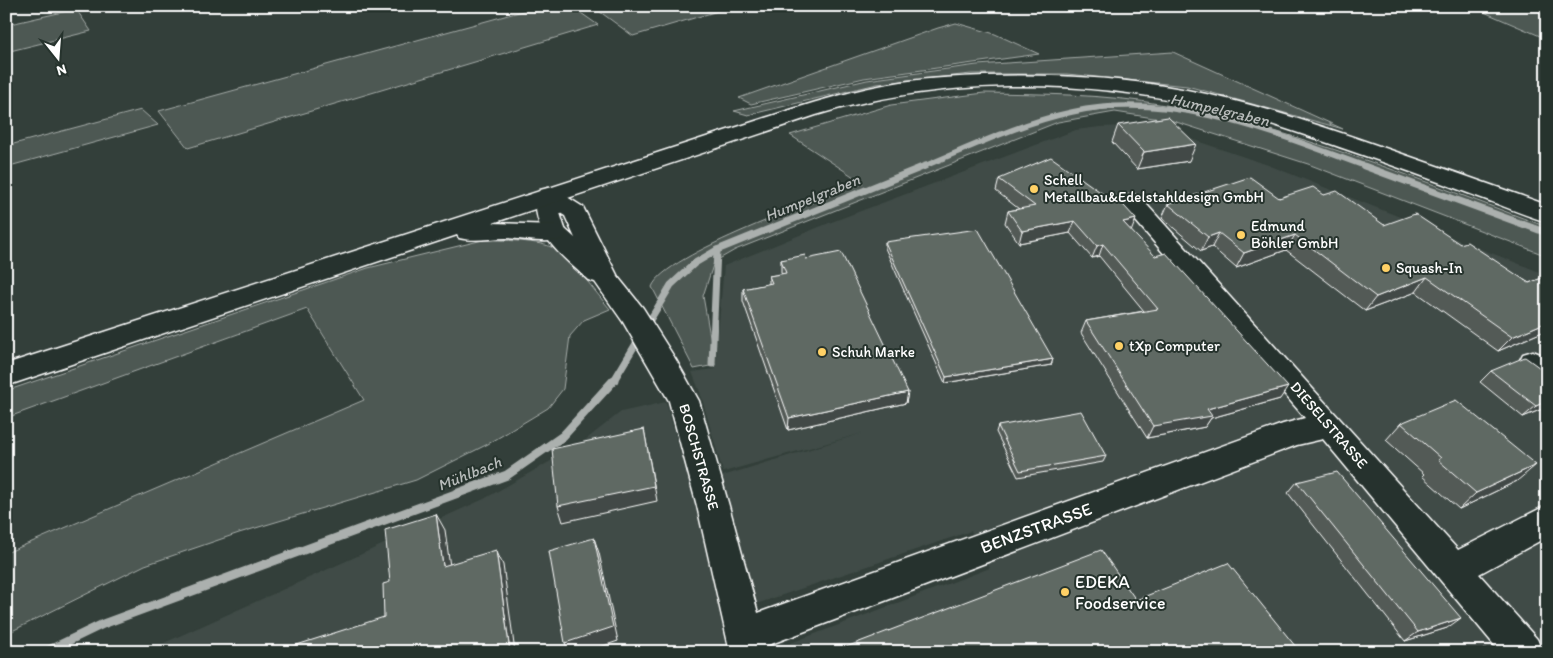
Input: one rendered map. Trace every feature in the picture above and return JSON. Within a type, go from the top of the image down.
[{"type":"main road","points":[[6,375],[548,195],[837,102],[918,86],[1013,80],[1116,87],[1181,95],[1290,123],[1465,183],[1547,214]]},
{"type":"main road","name":"BOSCHSTRASSE","points":[[548,195],[548,218],[555,233],[590,268],[607,281]]},
{"type":"main road","name":"BOSCHSTRASSE","points":[[548,195],[575,212],[607,281],[642,328],[684,401],[747,644]]},
{"type":"main road","name":"DIESELSTRASSE","points":[[1131,201],[1329,425],[1524,652]]},
{"type":"main road","points":[[432,235],[504,230],[555,233]]},
{"type":"main road","name":"BENZSTRASSE","points":[[747,644],[1294,433],[1329,425]]},
{"type":"main road","points":[[1453,570],[1547,520]]},
{"type":"shaded area","points":[[541,6],[571,6],[598,25],[188,148],[159,111]]},
{"type":"shaded area","points":[[592,6],[735,6],[633,36]]},
{"type":"shaded area","points":[[1470,6],[1547,6],[1547,39]]},
{"type":"shaded area","points":[[76,9],[91,31],[6,52],[6,25]]},
{"type":"shaded area","points":[[956,23],[995,34],[1039,54],[864,78],[751,104],[739,98],[938,28]]},
{"type":"shaded area","points":[[1173,52],[1343,129],[1187,86],[1067,74],[971,74],[877,84],[748,115],[734,111],[867,80],[977,65]]},
{"type":"shaded area","points":[[984,93],[1074,95],[1142,101],[1214,115],[1263,128],[1359,158],[1547,227],[1547,256],[1308,164],[1173,121],[1115,112],[1058,122],[735,250],[714,262],[703,296],[715,365],[694,369],[652,287],[663,274],[685,259],[748,228],[863,183],[790,135],[891,105]]},
{"type":"shaded area","points":[[141,110],[158,125],[6,167],[6,146]]},
{"type":"shaded area","points":[[1128,126],[1179,135],[1268,165],[1547,275],[1547,652],[782,652],[783,646],[990,568],[971,531],[721,616],[729,652],[144,652],[484,499],[579,445],[621,412],[666,402],[690,486],[863,433],[723,472],[700,392],[692,372],[715,369],[724,266],[829,223],[1076,130]]},
{"type":"shaded area","points":[[483,240],[531,242],[555,249],[577,269],[610,309],[584,320],[570,336],[563,389],[548,408],[488,444],[416,480],[239,533],[145,565],[6,634],[6,553],[364,400],[307,309],[6,418],[6,391],[368,268]]},
{"type":"building","points":[[1168,117],[1196,144],[1144,152],[1118,125]]},
{"type":"building","points":[[1051,157],[1106,196],[1114,195],[1136,219],[1123,222],[1155,256],[1166,253],[1288,387],[1207,409],[1212,416],[1153,426],[1086,321],[1158,309],[1103,244],[1097,246],[1075,221],[1022,231],[1008,211],[1035,206],[999,179]]},
{"type":"building","points":[[1250,177],[1279,198],[1313,187],[1324,195],[1337,191],[1384,225],[1415,214],[1460,244],[1467,242],[1529,283],[1547,276],[1547,322],[1512,337],[1427,277],[1376,297],[1295,235],[1244,253],[1219,233],[1208,237],[1168,204]]},
{"type":"building","points":[[978,229],[1053,359],[946,377],[885,242]]},
{"type":"building","name":"Schuh Marke","points":[[841,252],[908,392],[789,418],[743,289],[772,283],[769,276],[786,273],[781,260],[805,255],[806,259]]},
{"type":"building","points":[[1525,357],[1547,373],[1547,401],[1536,406],[1491,371]]},
{"type":"building","points":[[1456,400],[1536,465],[1476,493],[1438,460],[1441,458],[1401,423]]},
{"type":"building","points":[[1081,411],[1106,456],[1020,471],[998,426]]},
{"type":"building","points":[[644,429],[654,486],[558,506],[552,449]]},
{"type":"building","points":[[1337,472],[1461,618],[1418,632],[1297,482]]},
{"type":"building","points":[[436,514],[443,566],[496,550],[510,652],[275,652],[384,617],[383,584],[390,582],[385,530]]},
{"type":"building","points":[[594,538],[613,627],[565,643],[549,551]]},
{"type":"building","name":"EDEKA Foodservice","points":[[1101,550],[1136,600],[1228,563],[1300,652],[833,652]]},
{"type":"waterway","name":"Humpelgraben","points":[[922,167],[1034,122],[1072,112],[1110,107],[1148,107],[1185,111],[1222,119],[1296,141],[1367,167]]},
{"type":"waterway","name":"Humpelgraben","points":[[717,250],[925,166]]},
{"type":"waterway","name":"Humpelgraben","points":[[1364,166],[1547,233]]},
{"type":"waterway","name":"Mühlbach","points":[[613,382],[671,285],[695,263],[717,250]]},
{"type":"waterway","name":"Mühlbach","points":[[712,364],[717,250]]},
{"type":"waterway","name":"Mühlbach","points":[[45,652],[103,624],[507,475],[563,436],[614,380]]},
{"type":"place","name":"Schell Metallbau&Edelstahldesign GmbH","points":[[1034,189]]},
{"type":"place","name":"Edmund Böhler GmbH","points":[[1241,235]]},
{"type":"place","name":"Squash-In","points":[[1386,268]]},
{"type":"place","name":"tXp Computer","points":[[1119,346]]},
{"type":"place","name":"Schuh Marke","points":[[822,352]]},
{"type":"place","name":"EDEKA Foodservice","points":[[1065,592]]}]
